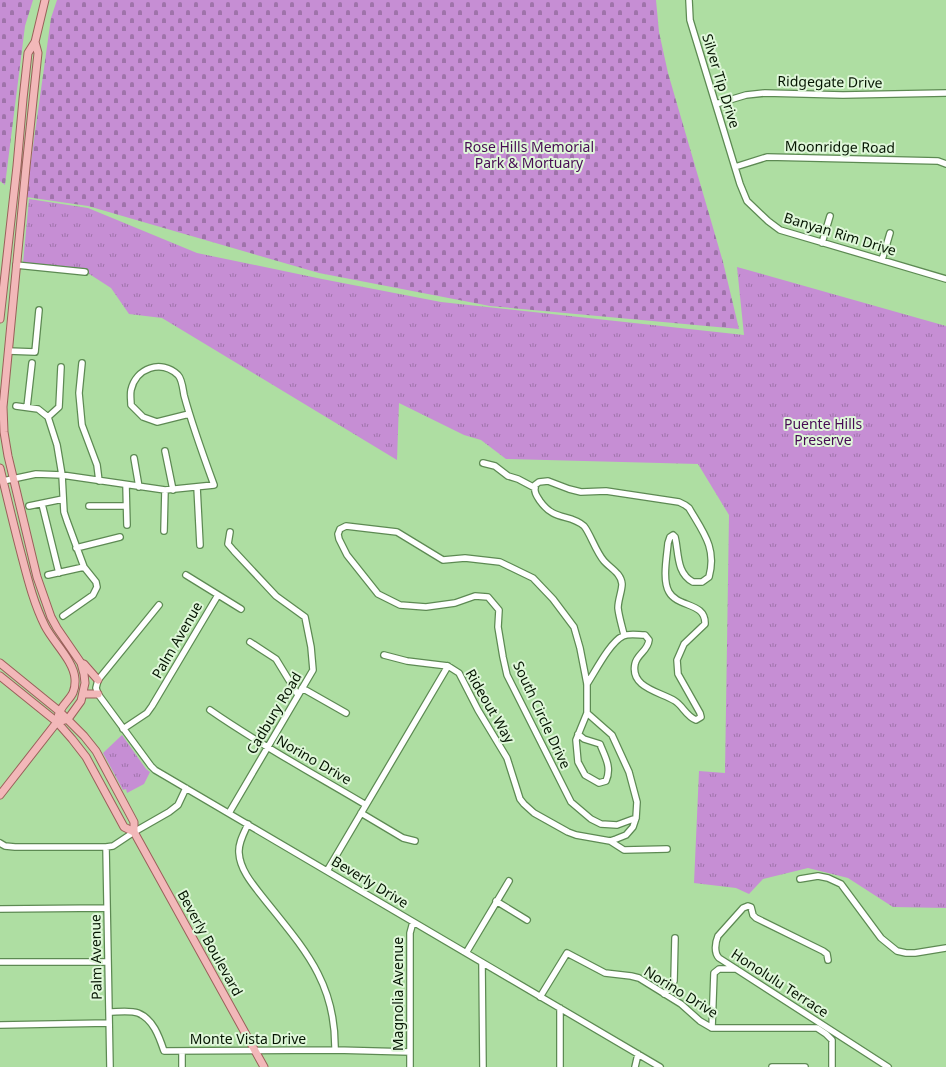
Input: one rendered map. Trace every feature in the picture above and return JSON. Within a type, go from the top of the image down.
[{"type":"main road","points":[[0,319],[1,296],[17,166],[27,60],[28,53],[35,42],[45,0]]},
{"type":"main road","points":[[35,42],[38,53],[3,407],[8,456],[36,577],[44,600],[57,628],[81,663],[84,674],[85,683],[83,694],[78,705],[68,719],[57,722]]},
{"type":"main road","points":[[0,468],[31,590],[42,620],[68,661],[74,672],[75,679],[74,689],[71,696],[59,711],[57,722],[42,743],[0,794]]},
{"type":"main road","points":[[49,633],[57,628]]},
{"type":"main road","name":"Beverly Boulevard","points":[[0,662],[68,719],[96,751],[134,822],[134,832],[264,1067]]},
{"type":"main road","points":[[81,663],[84,664],[98,680]]},
{"type":"main road","name":"Beverly Boulevard","points":[[0,676],[57,722],[86,757],[124,827],[134,832]]},
{"type":"main road","points":[[83,694],[97,691]]},
{"type":"street","name":"Silver Tip Drive","points":[[689,0],[690,20],[735,168]]},
{"type":"street","name":"Ridgegate Drive","points":[[716,104],[746,95],[765,93],[843,95],[946,93]]},
{"type":"street","name":"Moonridge Road","points":[[735,168],[767,157],[938,161],[946,164]]},
{"type":"street","name":"Banyan Rim Drive","points":[[735,168],[747,201],[780,230],[946,279]]},
{"type":"street","points":[[822,243],[830,216]]},
{"type":"street","points":[[882,260],[890,233]]},
{"type":"street","points":[[16,265],[85,272]]},
{"type":"street","points":[[1,296],[13,298]]},
{"type":"street","points":[[8,351],[35,352],[38,310]]},
{"type":"street","points":[[27,407],[32,363]]},
{"type":"street","points":[[82,363],[79,393],[82,425],[97,466],[99,481]]},
{"type":"street","points":[[3,481],[36,474],[62,475],[165,490],[214,485],[189,414],[180,376],[168,368],[154,366],[144,371],[134,380],[130,391],[131,405],[143,417],[157,422],[189,414]]},
{"type":"street","points":[[48,417],[58,407],[61,367]]},
{"type":"street","points":[[16,406],[38,409],[48,417],[57,445],[67,521],[84,567],[96,582],[97,587],[93,596],[63,616]]},
{"type":"street","points":[[165,451],[173,490]]},
{"type":"street","points":[[134,458],[138,487]]},
{"type":"street","points":[[483,463],[495,466],[508,476],[525,482],[535,488]]},
{"type":"street","points":[[578,734],[584,739],[600,744],[608,762],[608,774],[606,781],[599,783],[585,774],[578,762],[576,740],[578,734],[587,713],[587,684],[609,649],[624,635],[634,634],[645,636],[648,640],[648,646],[638,657],[635,665],[638,681],[643,686],[673,700],[691,718],[696,720],[701,717],[678,674],[677,660],[684,644],[705,624],[705,618],[704,613],[673,597],[669,592],[666,584],[668,543],[670,537],[673,535],[675,537],[679,566],[684,575],[693,582],[702,582],[709,577],[712,564],[708,541],[689,508],[679,502],[606,491],[581,492],[548,481],[539,482],[535,485],[536,495],[548,511],[554,515],[576,521],[585,528],[592,543],[603,560],[620,578],[622,586],[619,596],[618,609],[624,635]]},
{"type":"street","points":[[126,485],[127,525]]},
{"type":"street","points":[[197,487],[200,545]]},
{"type":"street","points":[[164,531],[165,490]]},
{"type":"street","points":[[29,506],[63,499]]},
{"type":"street","points":[[42,504],[59,573]]},
{"type":"street","points":[[89,506],[126,506]]},
{"type":"street","name":"South Circle Drive","points":[[587,684],[574,627],[553,598],[533,578],[500,562],[465,558],[443,560],[397,532],[346,526],[340,529],[338,534],[339,539],[347,555],[378,594],[400,605],[426,608],[455,603],[475,596],[488,597],[499,610],[498,628],[502,657],[507,674],[571,802],[601,824],[617,825],[636,818]]},
{"type":"street","name":"Cadbury Road","points":[[229,813],[313,670],[311,647],[305,617],[276,596],[228,544],[230,532]]},
{"type":"street","points":[[76,548],[120,537]]},
{"type":"street","points":[[48,575],[84,567]]},
{"type":"street","points":[[186,575],[241,609]]},
{"type":"street","name":"Palm Avenue","points":[[123,729],[147,713],[152,706],[218,595]]},
{"type":"street","points":[[97,691],[98,680],[159,605]]},
{"type":"street","points":[[250,642],[276,659],[298,694]]},
{"type":"street","points":[[384,655],[407,661],[448,666]]},
{"type":"street","name":"Rideout Way","points":[[327,871],[448,666],[456,670],[462,676],[478,710],[507,758],[520,799],[524,804],[534,813],[568,832],[610,840]]},
{"type":"street","points":[[302,688],[346,713]]},
{"type":"street","name":"Beverly Drive","points":[[97,691],[150,766],[660,1067]]},
{"type":"street","name":"Norino Drive","points":[[210,710],[268,747],[366,805]]},
{"type":"street","points":[[587,713],[612,735],[629,772],[637,802],[636,818],[630,832],[621,838],[610,840]]},
{"type":"street","points":[[0,843],[5,846],[15,847],[113,846],[178,805],[186,788]]},
{"type":"street","points":[[361,813],[403,838],[415,841]]},
{"type":"street","points":[[248,824],[240,842],[239,852],[243,868],[256,888],[304,949],[318,971],[326,990],[333,1015],[335,1050]]},
{"type":"street","points":[[610,840],[624,850],[667,849]]},
{"type":"street","name":"Palm Avenue","points":[[106,847],[110,1067]]},
{"type":"street","points":[[800,879],[818,876],[828,878],[840,884],[881,938],[898,951],[915,953],[946,948]]},
{"type":"street","points":[[466,953],[509,881]]},
{"type":"street","points":[[496,901],[527,920]]},
{"type":"street","name":"Honolulu Terrace","points":[[828,960],[827,954],[823,950],[756,918],[751,907],[746,906],[716,939],[717,955],[736,969],[888,1067]]},
{"type":"street","points":[[0,909],[107,908]]},
{"type":"street","name":"Magnolia Avenue","points":[[410,1067],[410,933],[413,922]]},
{"type":"street","points":[[664,994],[671,988],[674,981],[675,938]]},
{"type":"street","name":"Norino Drive","points":[[540,997],[567,953],[605,973],[635,977],[681,1004],[700,1021],[712,1028],[817,1028],[832,1040],[832,1067]]},
{"type":"street","points":[[0,962],[108,962]]},
{"type":"street","points":[[482,962],[483,1067]]},
{"type":"street","points":[[712,1028],[714,972],[720,968],[736,969]]},
{"type":"street","points":[[560,1008],[560,1067]]},
{"type":"street","name":"Monte Vista Drive","points":[[109,1012],[136,1012],[149,1020],[159,1037],[164,1051],[335,1050],[410,1052]]},
{"type":"street","points":[[0,1025],[109,1023]]},
{"type":"street","points":[[182,1051],[182,1067]]},
{"type":"street","points":[[635,1067],[638,1054]]},
{"type":"street","points":[[772,1067],[805,1067]]},
{"type":"green space","points":[[0,0],[33,0],[25,26],[5,185],[0,181]]},
{"type":"green space","name":"Rose Hills Memorial Park & Mortuary","points":[[57,0],[656,0],[659,32],[668,73],[723,262],[739,329],[490,306],[319,273],[88,206],[26,197],[51,18]]},
{"type":"green space","name":"Puente Hills Preserve","points":[[29,199],[88,208],[197,253],[441,302],[744,335],[737,267],[946,326],[946,908],[893,907],[848,878],[808,868],[763,879],[749,894],[736,888],[694,883],[699,771],[725,773],[729,515],[698,464],[506,459],[481,440],[464,435],[399,403],[397,460],[162,318],[129,314],[111,288],[80,268],[23,263]]},
{"type":"green space","points":[[122,735],[146,769],[150,772],[144,784],[127,793],[126,789],[123,790],[103,753]]}]
